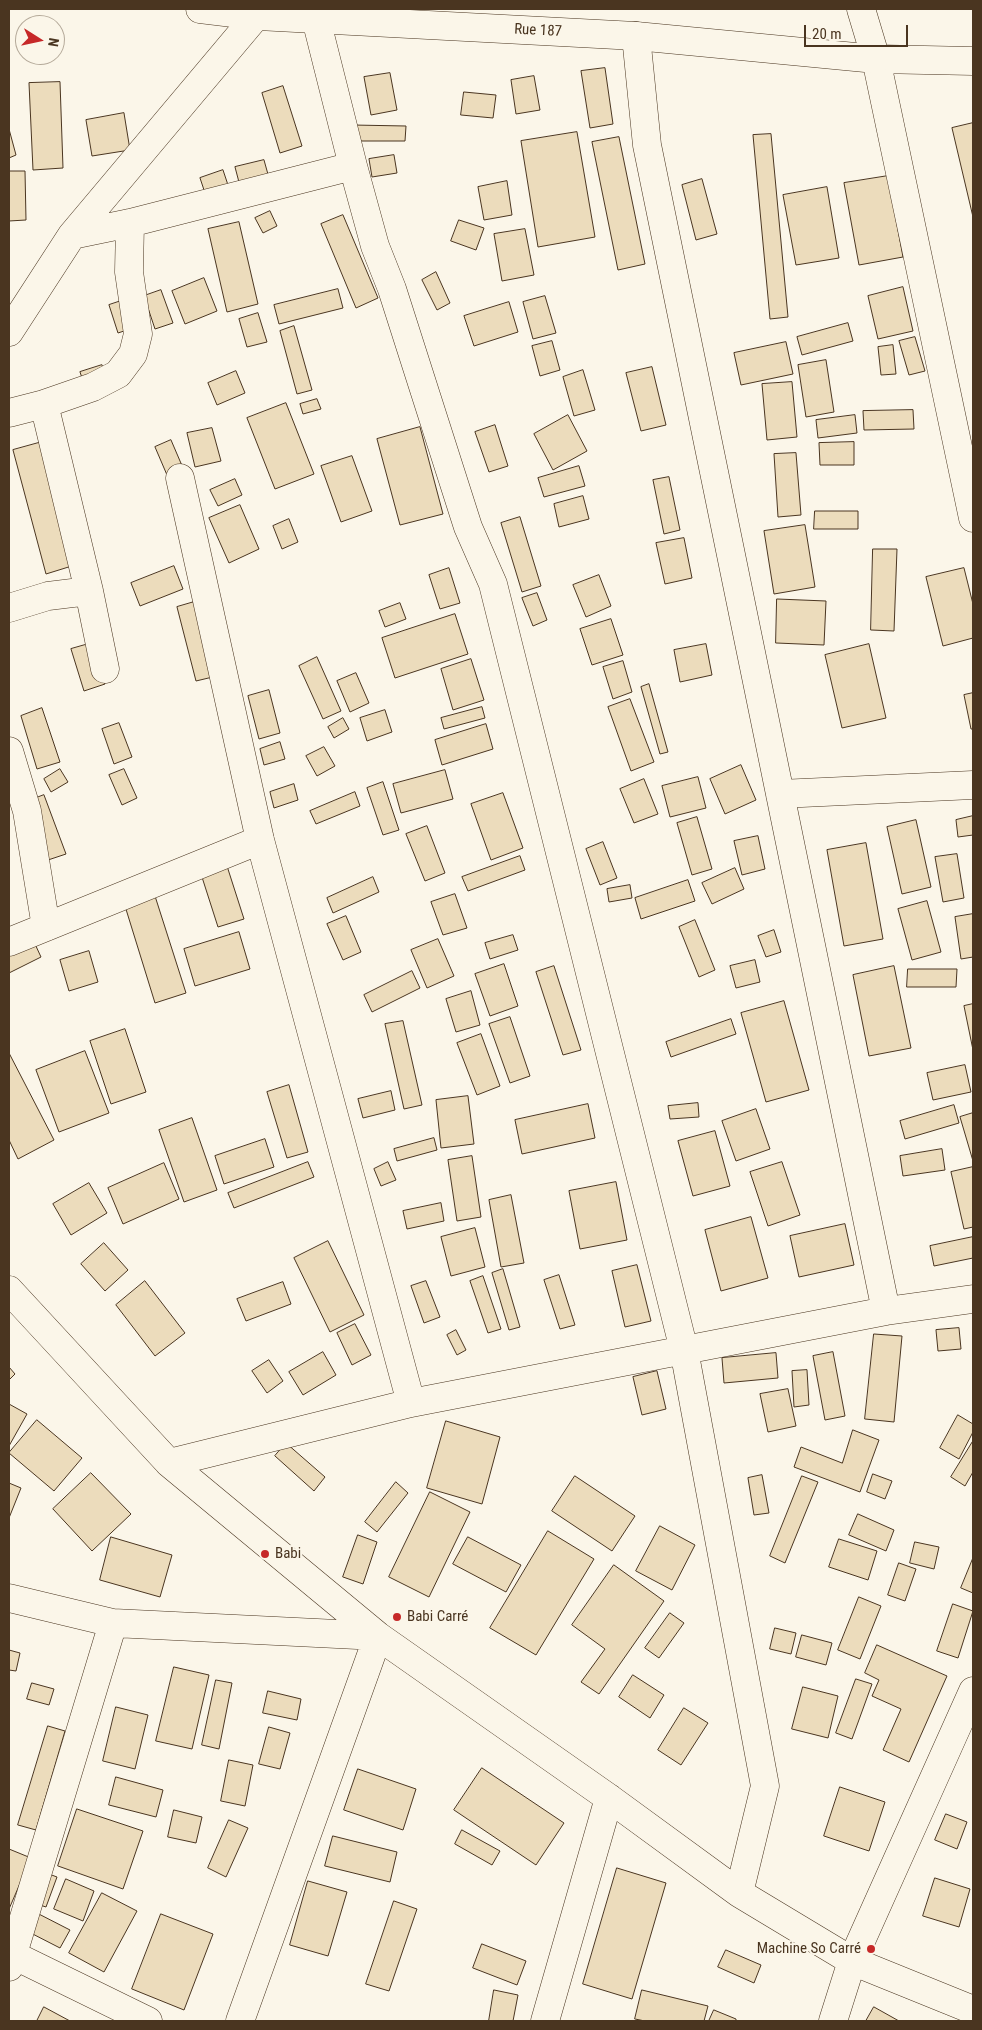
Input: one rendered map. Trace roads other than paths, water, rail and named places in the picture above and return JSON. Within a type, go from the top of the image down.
[{"type":"street","name":"Rue 187","points":[[200,9],[260,12],[316,19],[636,36],[876,59],[973,61]]},
{"type":"street","points":[[860,9],[876,59],[973,518]]},
{"type":"street","points":[[9,332],[72,235],[260,12]]},
{"type":"street","points":[[316,19],[374,246],[392,289],[468,527],[493,584],[684,1350],[765,1786],[739,1893]]},
{"type":"street","points":[[636,36],[647,145],[886,1311]]},
{"type":"street","points":[[72,235],[130,223],[353,166]]},
{"type":"street","points":[[9,412],[44,404],[93,387],[118,374],[133,354],[138,334],[129,272],[130,223]]},
{"type":"street","points":[[44,404],[89,591],[105,669]]},
{"type":"street","points":[[180,478],[260,840],[411,1403]]},
{"type":"street","points":[[9,608],[48,596],[89,591]]},
{"type":"street","points":[[9,751],[26,811],[46,927]]},
{"type":"street","points":[[780,794],[973,784]]},
{"type":"street","points":[[9,942],[260,840]]},
{"type":"street","points":[[9,1290],[169,1462],[378,1636],[609,1798],[739,1893],[852,1961],[973,2010]]},
{"type":"street","points":[[169,1462],[411,1403],[886,1311],[973,1298]]},
{"type":"street","points":[[9,1598],[113,1623],[378,1636]]},
{"type":"street","points":[[113,1623],[10,1958],[148,2021]]},
{"type":"street","points":[[240,2021],[378,1636]]},
{"type":"street","points":[[833,2021],[852,1961],[973,1691]]},
{"type":"street","points":[[545,2021],[609,1798]]},
{"type":"place","name":"Babi","points":[[265,1554]]},
{"type":"place","name":"Babi Carré","points":[[397,1617]]},
{"type":"place","name":"Machine So Carré","points":[[871,1949]]}]
